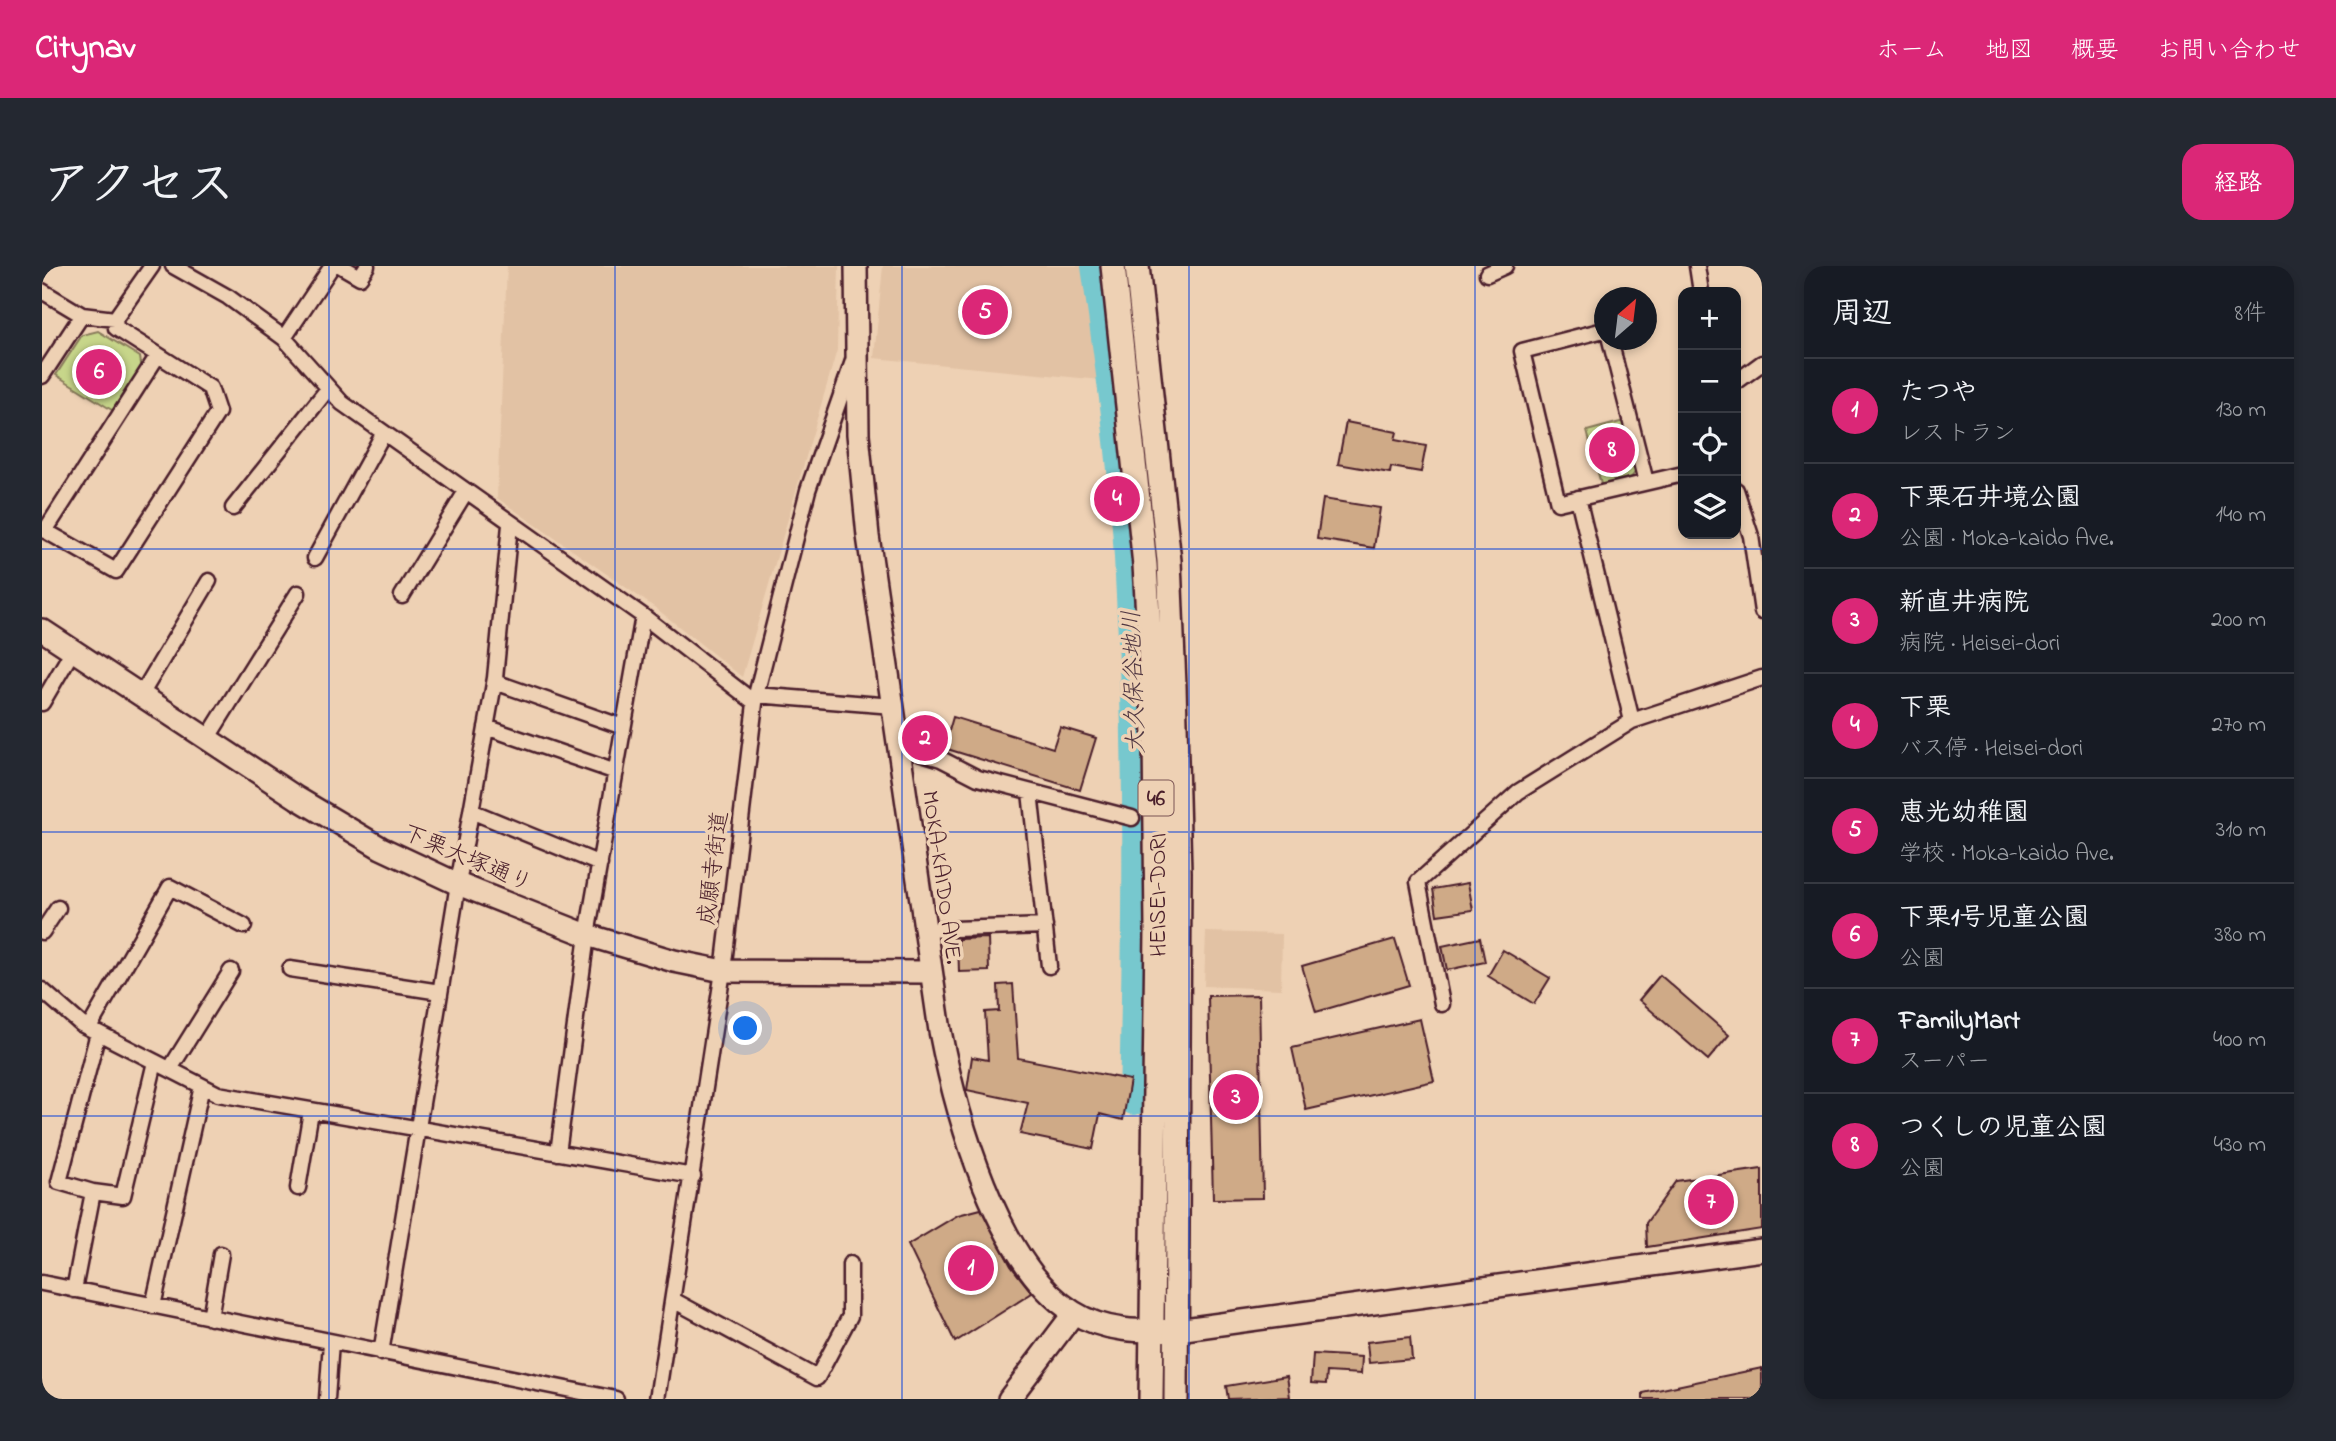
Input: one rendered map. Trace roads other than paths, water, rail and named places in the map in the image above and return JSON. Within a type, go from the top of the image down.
[{"type":"main road","name":"HEISEI-DORI","points":[[1113,266],[1145,565],[1156,735],[1157,930],[1151,1399]]},
{"type":"main road","name":"HEISEI-DORI","points":[[1137,266],[1169,561],[1174,686],[1179,872],[1176,1399]]},
{"type":"street","points":[[152,266],[115,319],[116,328],[210,388],[218,412],[116,571],[44,530],[158,355]]},
{"type":"street","points":[[173,266],[228,298],[284,338],[327,390],[383,434],[755,698],[893,706]]},
{"type":"street","points":[[284,338],[332,266]]},
{"type":"street","points":[[341,266],[360,278],[367,266]]},
{"type":"street","name":"MOKA-KAIDO AVE.","points":[[856,266],[858,434],[868,536],[929,972],[953,1092],[996,1209],[1016,1249],[1034,1276],[1074,1313],[1111,1327],[1152,1331],[1177,1330],[1762,1250]]},
{"type":"street","points":[[1488,274],[1505,266]]},
{"type":"street","points":[[1697,266],[1700,287]]},
{"type":"street","points":[[42,291],[82,315],[115,319]]},
{"type":"street","points":[[42,376],[82,315]]},
{"type":"street","points":[[1594,333],[1522,351],[1558,503],[1678,475]]},
{"type":"street","points":[[1613,350],[1646,482]]},
{"type":"street","name":"成願寺街道","points":[[657,1399],[723,971],[755,698],[808,490],[856,352]]},
{"type":"street","points":[[1741,378],[1762,363]]},
{"type":"street","points":[[233,508],[327,390]]},
{"type":"street","points":[[315,558],[383,434]]},
{"type":"street","points":[[402,596],[465,493]]},
{"type":"street","points":[[1578,498],[1633,721]]},
{"type":"street","points":[[1741,505],[1751,536],[1762,612]]},
{"type":"street","points":[[1751,536],[1762,524]]},
{"type":"street","points":[[381,1353],[458,884],[495,682],[510,525]]},
{"type":"street","points":[[141,695],[209,581]]},
{"type":"street","points":[[207,739],[298,593]]},
{"type":"street","points":[[558,1153],[587,935],[643,616]]},
{"type":"street","name":"下栗大塚通り","points":[[42,630],[297,798],[381,848],[458,884],[587,935],[674,961],[723,971],[929,972]]},
{"type":"street","points":[[42,704],[73,650]]},
{"type":"street","points":[[1442,1004],[1418,882],[1518,792],[1633,721],[1762,678]]},
{"type":"street","points":[[495,682],[623,727]]},
{"type":"street","points":[[486,727],[615,772]]},
{"type":"street","points":[[898,746],[941,758],[978,778],[1132,818]]},
{"type":"street","points":[[1030,792],[1049,966]]},
{"type":"street","points":[[471,811],[600,864]]},
{"type":"street","points":[[155,1062],[122,1196],[93,1192],[59,1182],[94,1030],[170,887],[244,926]]},
{"type":"street","points":[[42,932],[58,908]]},
{"type":"street","points":[[924,930],[1045,926]]},
{"type":"street","points":[[290,969],[440,992]]},
{"type":"street","points":[[170,1069],[231,971]]},
{"type":"street","points":[[42,990],[94,1030],[218,1094],[693,1176]]},
{"type":"street","points":[[153,1306],[202,1086]]},
{"type":"street","points":[[298,1188],[312,1111]]},
{"type":"street","points":[[74,1290],[93,1192]]},
{"type":"street","points":[[210,1318],[221,1254]]},
{"type":"street","points":[[673,1300],[817,1378],[850,1316],[850,1264]]},
{"type":"street","points":[[42,1283],[616,1399]]},
{"type":"street","points":[[1010,1399],[1074,1313]]},
{"type":"street","points":[[327,1399],[331,1342]]},
{"type":"waterway","name":"大久保谷地川","points":[[1096,266],[1121,459],[1133,642],[1137,838],[1134,1100]]},
{"type":"place","name":"恵光幼稚園","points":[[985,312]]},
{"type":"place","name":"下栗1号児童公園","points":[[99,372]]},
{"type":"place","name":"つくしの児童公園","points":[[1612,450]]},
{"type":"place","name":"下栗","points":[[1117,499]]},
{"type":"place","name":"下栗石井境公園","points":[[925,738]]},
{"type":"place","name":"新直井病院","points":[[1236,1097]]},
{"type":"place","name":"FamilyMart","points":[[1711,1202]]},
{"type":"place","name":"たつや","points":[[971,1268]]}]
